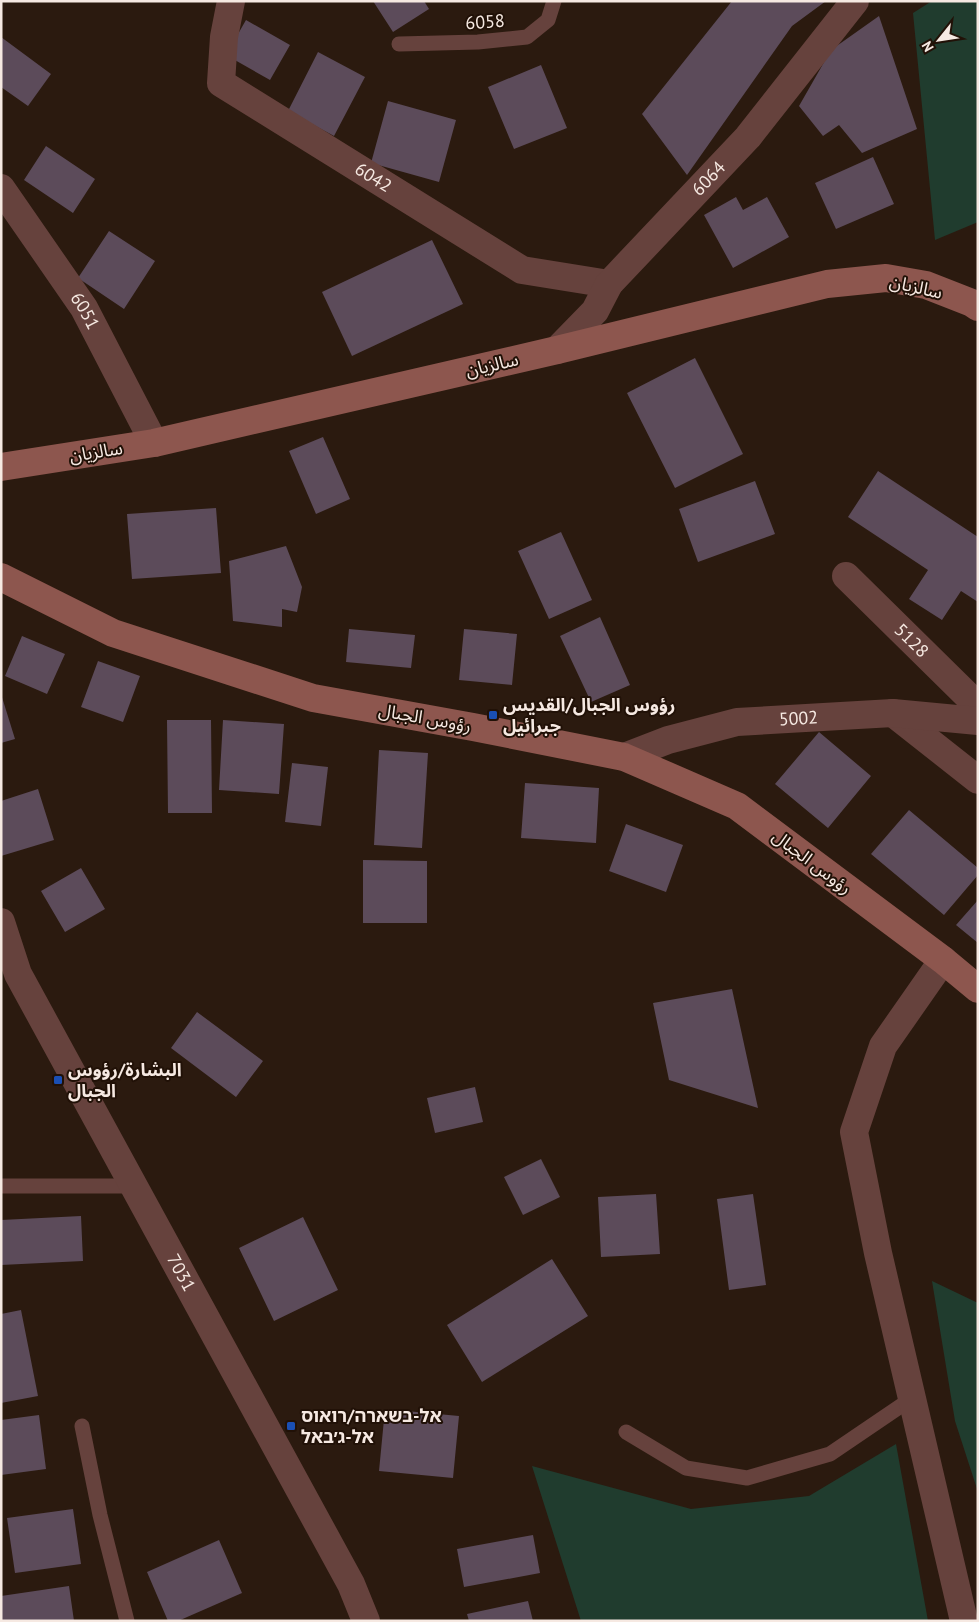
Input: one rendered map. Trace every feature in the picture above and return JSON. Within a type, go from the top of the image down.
[{"type":"street","name":"6042","points":[[231,1],[224,38],[221,83],[522,270],[609,284]]},
{"type":"street","name":"6064","points":[[557,350],[595,311],[609,284],[748,138],[855,1]]},
{"type":"street","name":"6051","points":[[1,188],[84,308],[154,443]]},
{"type":"street","name":"سالزيان","points":[[1,467],[154,443],[557,350],[827,284],[886,278],[926,285],[976,301]]},
{"type":"street","name":"5128","points":[[846,576],[978,706]]},
{"type":"street","name":"رؤوس الجبال","points":[[1,577],[113,633],[313,698],[624,757],[737,806],[943,960],[978,989]]},
{"type":"street","name":"5002","points":[[624,757],[668,740],[737,722],[893,713],[978,721]]},
{"type":"street","points":[[893,713],[978,780]]},
{"type":"street","name":"7031","points":[[1,922],[18,974],[351,1584],[366,1621]]},
{"type":"street","points":[[943,960],[883,1046],[854,1132],[878,1253],[964,1621]]},
{"type":"lane","name":"6058","points":[[399,44],[478,42],[527,37],[548,20],[554,1]]},
{"type":"lane","points":[[1,1186],[135,1186]]},
{"type":"lane","points":[[626,1432],[686,1468],[747,1478],[830,1454],[912,1399]]},
{"type":"lane","points":[[82,1426],[100,1515],[126,1621]]},
{"type":"green space","points":[[932,1],[978,1],[978,222],[935,240],[913,13]]},
{"type":"green space","points":[[932,1281],[978,1303],[978,1492],[955,1421]]},
{"type":"green space","points":[[896,1444],[928,1621],[581,1621],[532,1466],[691,1509],[809,1496]]},
{"type":"building","points":[[373,1],[424,1],[429,9],[393,32]]},
{"type":"building","points":[[732,1],[826,1],[792,26],[687,175],[642,114]]},
{"type":"building","points":[[879,16],[917,129],[862,153],[839,125],[823,136],[799,106],[831,50]]},
{"type":"building","points":[[246,20],[290,45],[270,80],[226,55]]},
{"type":"building","points":[[1,37],[51,74],[28,106],[1,87]]},
{"type":"building","points":[[318,52],[365,77],[334,136],[288,111]]},
{"type":"building","points":[[541,65],[567,128],[514,149],[488,87]]},
{"type":"building","points":[[388,101],[456,120],[439,182],[371,163]]},
{"type":"building","points":[[46,146],[95,179],[73,213],[24,180]]},
{"type":"building","points":[[873,157],[894,204],[836,229],[815,183]]},
{"type":"building","points":[[736,197],[743,210],[767,197],[789,237],[733,268],[704,215]]},
{"type":"building","points":[[109,231],[155,261],[124,309],[78,278]]},
{"type":"building","points":[[432,240],[463,304],[352,356],[322,292]]},
{"type":"building","points":[[695,358],[743,454],[675,488],[627,393]]},
{"type":"building","points":[[323,437],[350,499],[316,514],[289,451]]},
{"type":"building","points":[[878,471],[978,537],[978,602],[961,591],[942,620],[909,599],[928,570],[848,517]]},
{"type":"building","points":[[755,481],[775,534],[698,562],[679,509]]},
{"type":"building","points":[[216,508],[221,573],[132,579],[127,514]]},
{"type":"building","points":[[561,532],[592,600],[549,619],[518,551]]},
{"type":"building","points":[[286,546],[302,587],[297,612],[282,609],[282,627],[233,621],[229,561]]},
{"type":"building","points":[[600,617],[630,685],[591,702],[560,636]]},
{"type":"building","points":[[349,629],[415,635],[411,668],[346,662]]},
{"type":"building","points":[[464,629],[517,634],[512,685],[459,680]]},
{"type":"building","points":[[22,636],[65,654],[47,694],[5,676]]},
{"type":"building","points":[[98,661],[140,676],[123,722],[81,707]]},
{"type":"building","points":[[1,694],[15,739],[1,743]]},
{"type":"building","points":[[167,720],[211,720],[212,813],[168,813]]},
{"type":"building","points":[[223,720],[284,724],[279,794],[219,790]]},
{"type":"building","points":[[819,732],[871,776],[828,828],[775,784]]},
{"type":"building","points":[[379,750],[428,753],[422,848],[374,845]]},
{"type":"building","points":[[292,763],[328,767],[321,826],[285,822]]},
{"type":"building","points":[[525,783],[599,788],[596,843],[521,838]]},
{"type":"building","points":[[38,789],[54,840],[1,856],[1,801]]},
{"type":"building","points":[[909,810],[978,868],[978,875],[944,915],[871,854]]},
{"type":"building","points":[[626,824],[683,845],[666,892],[609,871]]},
{"type":"building","points":[[363,860],[427,861],[427,923],[363,923]]},
{"type":"building","points":[[81,868],[105,909],[65,932],[41,891]]},
{"type":"building","points":[[978,900],[978,943],[956,925]]},
{"type":"building","points":[[732,989],[758,1108],[669,1080],[653,1003]]},
{"type":"building","points":[[197,1012],[263,1061],[236,1097],[171,1048]]},
{"type":"building","points":[[475,1087],[483,1122],[435,1133],[427,1098]]},
{"type":"building","points":[[541,1159],[560,1197],[523,1215],[504,1177]]},
{"type":"building","points":[[656,1194],[660,1254],[601,1257],[598,1197]]},
{"type":"building","points":[[753,1194],[766,1285],[729,1290],[717,1199]]},
{"type":"building","points":[[81,1216],[83,1261],[1,1265],[1,1220]]},
{"type":"building","points":[[303,1217],[338,1290],[274,1321],[239,1248]]},
{"type":"building","points":[[552,1259],[588,1316],[482,1382],[447,1325]]},
{"type":"building","points":[[21,1310],[38,1396],[1,1403],[1,1314]]},
{"type":"building","points":[[385,1409],[459,1416],[453,1478],[379,1471]]},
{"type":"building","points":[[39,1415],[46,1469],[1,1475],[1,1420]]},
{"type":"building","points":[[73,1509],[81,1564],[15,1573],[7,1518]]},
{"type":"building","points":[[533,1535],[540,1573],[464,1587],[457,1549]]},
{"type":"building","points":[[219,1540],[242,1593],[178,1621],[168,1621],[147,1572]]},
{"type":"building","points":[[69,1586],[74,1621],[1,1621],[1,1596]]},
{"type":"building","points":[[528,1601],[533,1621],[469,1621],[467,1614]]},
{"type":"place","name":"رؤوس الجبال/القديس جبرائيل","points":[[493,715]]},
{"type":"place","name":"البشارة/رؤوس الجبال","points":[[58,1080]]},
{"type":"place","name":"אל-בשארה/רואוס אל-ג׳באל","points":[[291,1426]]}]
